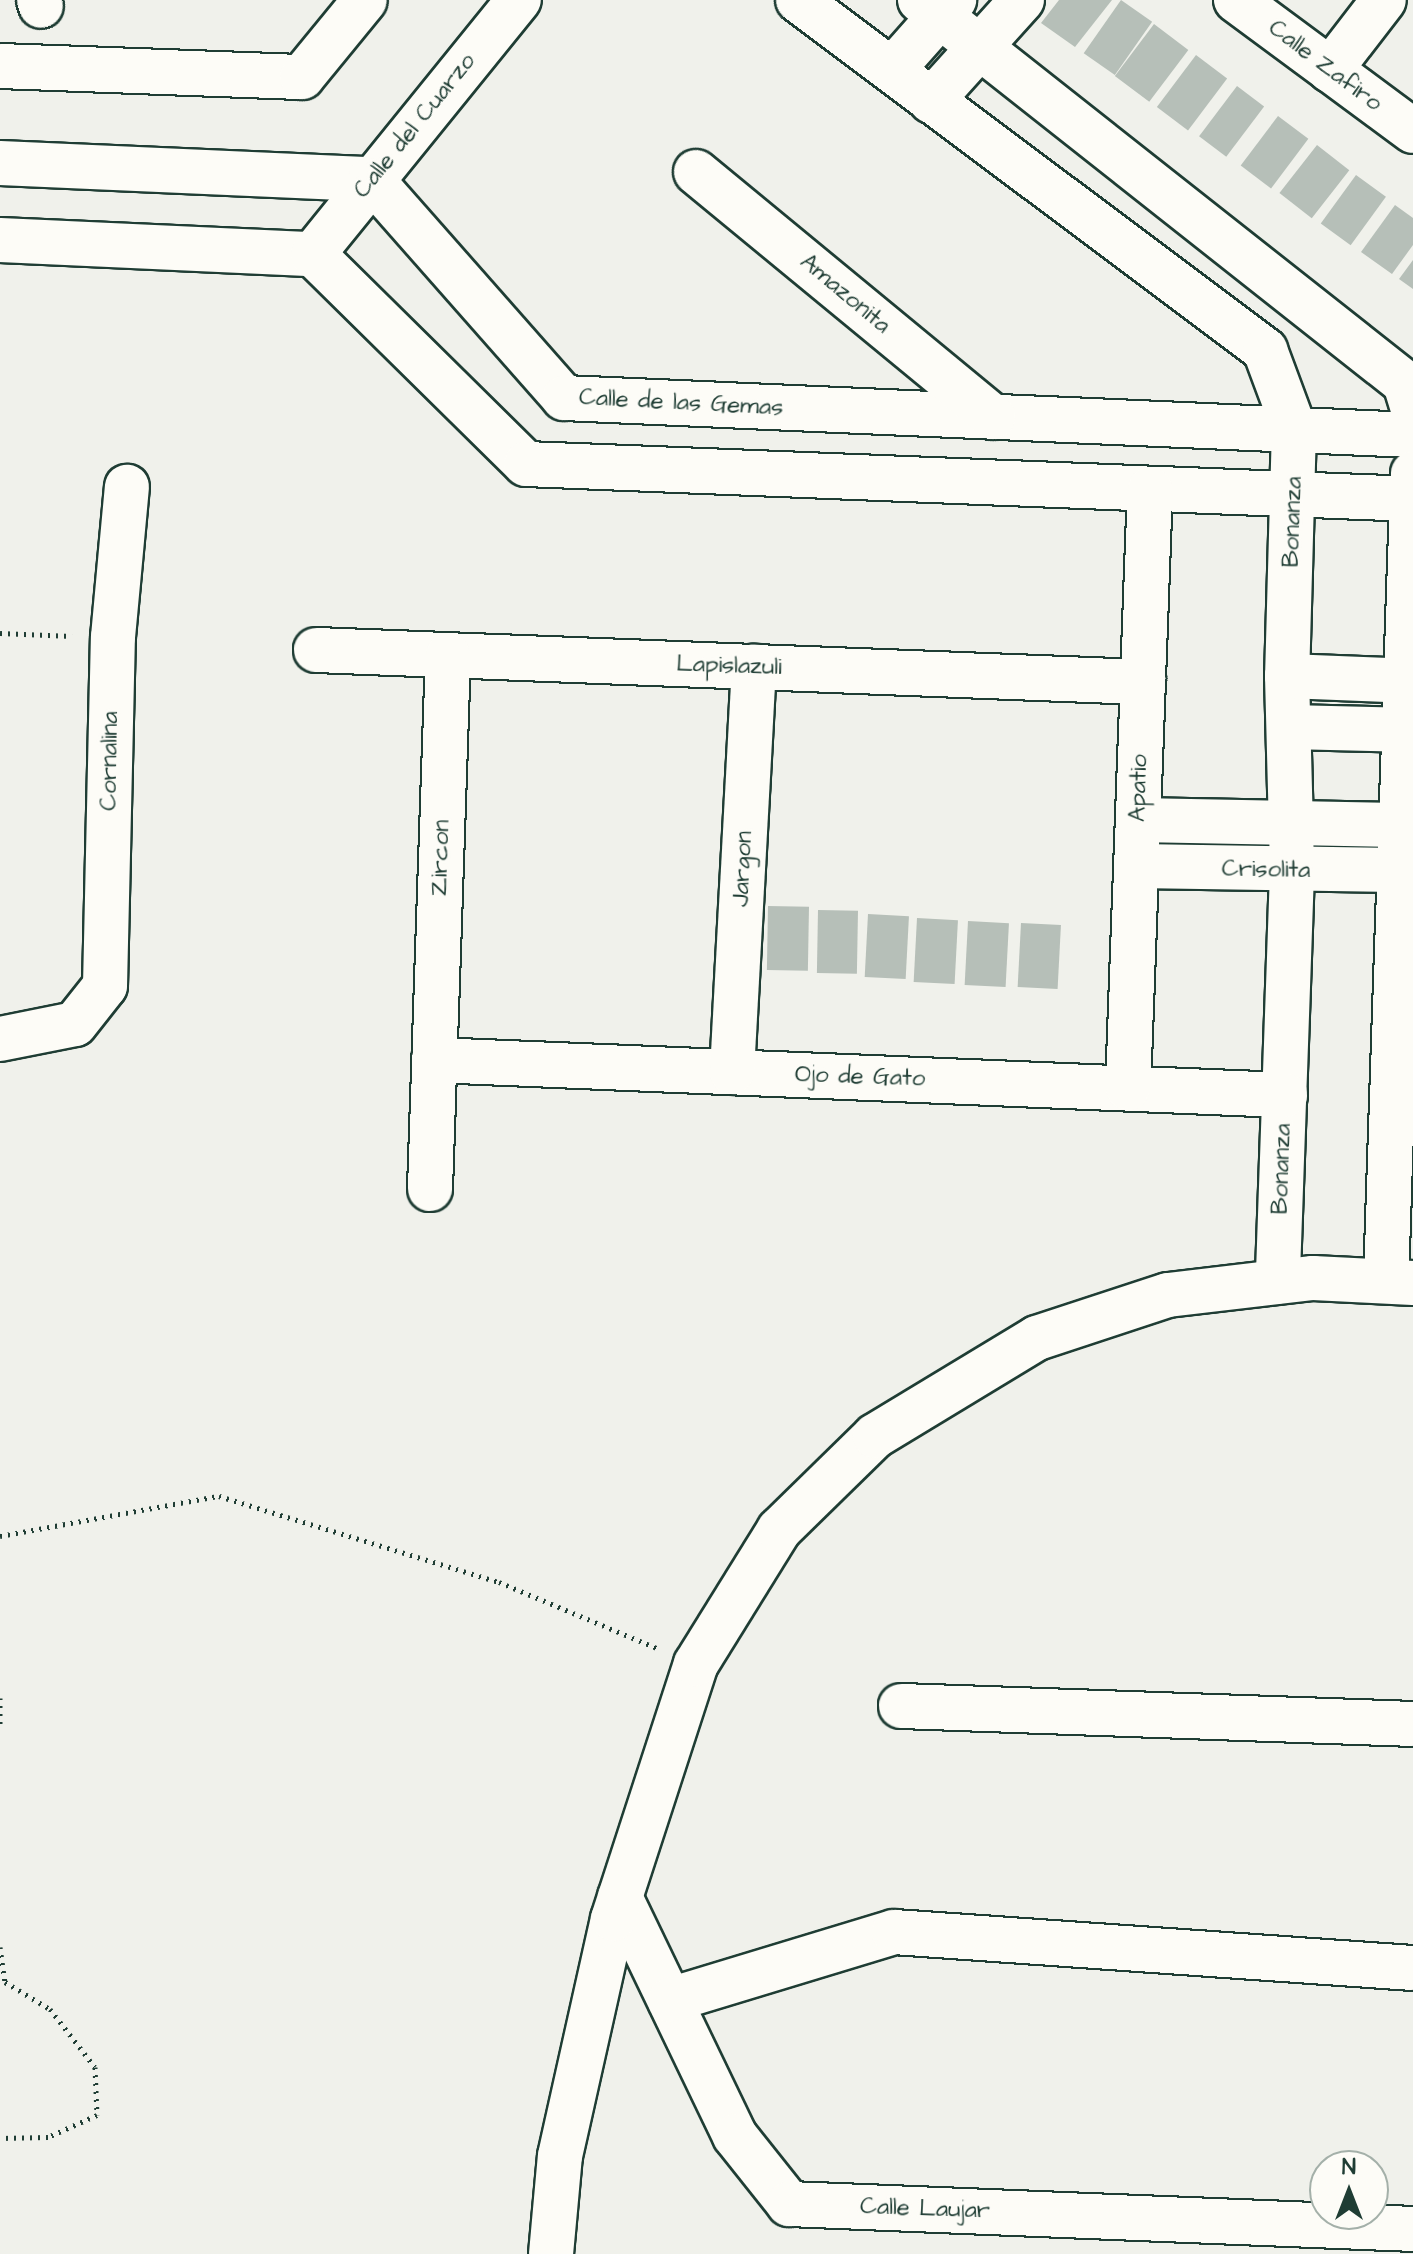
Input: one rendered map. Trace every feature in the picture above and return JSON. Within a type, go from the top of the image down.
[{"type":"street","points":[[0,66],[302,77],[365,0]]},
{"type":"street","name":"Calle del Cuarzo","points":[[313,254],[519,0]]},
{"type":"street","name":"Bonanza","points":[[798,0],[1265,350],[1294,428],[1296,494],[1287,676],[1292,872],[1278,1282]]},
{"type":"street","points":[[931,101],[984,48],[1022,0]]},
{"type":"street","name":"Calle Zafiro","points":[[1236,0],[1413,131]]},
{"type":"street","points":[[1330,70],[1384,0]]},
{"type":"street","points":[[892,70],[938,5],[984,48],[1405,383],[1413,410]]},
{"type":"street","points":[[0,163],[371,179]]},
{"type":"street","name":"Amazonita","points":[[696,172],[993,417]]},
{"type":"street","name":"Calle de las Gemas","points":[[371,179],[564,398],[1413,435]]},
{"type":"street","points":[[0,240],[313,254],[526,464],[1296,494],[1411,490],[1406,730],[1396,870],[1402,1062],[1399,1282],[1278,1282],[1168,1295],[1037,1338],[875,1436],[779,1530],[696,1664],[620,1897],[560,2156],[551,2254]]},
{"type":"street","name":"Cornalina","points":[[0,1039],[75,1024],[105,986],[113,637],[127,487]]},
{"type":"street","name":"Apatio","points":[[1128,1088],[1150,489]]},
{"type":"street","name":"Lapislazuli","points":[[316,650],[1143,682]]},
{"type":"street","name":"Zircon","points":[[430,1189],[448,655]]},
{"type":"street","name":"Jargon","points":[[732,1072],[754,667]]},
{"type":"street","points":[[1287,676],[1407,681]]},
{"type":"street","points":[[1289,727],[1406,730]]},
{"type":"street","name":"Crisolita","points":[[1138,820],[1397,825]]},
{"type":"street","name":"Crisolita","points":[[1136,866],[1292,872],[1396,870]]},
{"type":"street","name":"Ojo de Gato","points":[[434,1060],[1285,1095]]},
{"type":"street","points":[[901,1706],[1413,1724]]},
{"type":"street","name":"Calle Laujar","points":[[620,1897],[735,2136],[789,2204],[1413,2229]]},
{"type":"street","points":[[670,2000],[894,1932],[1413,1968]]},
{"type":"path","points":[[0,633],[113,637]]},
{"type":"path","points":[[0,1536],[219,1496],[499,1582],[696,1664]]},
{"type":"path","points":[[0,1698],[0,1725]]},
{"type":"path","points":[[0,1947],[5,1982],[50,2009],[95,2067],[97,2115],[48,2137],[0,2138]]},
{"type":"building","points":[[1059,0],[1112,0],[1075,47],[1041,23]]},
{"type":"building","points":[[1121,0],[1152,22],[1115,75],[1084,53]]},
{"type":"building","points":[[1154,24],[1188,50],[1149,102],[1115,76]]},
{"type":"building","points":[[1196,55],[1227,78],[1188,130],[1157,107]]},
{"type":"building","points":[[1237,86],[1264,106],[1226,157],[1199,136]]},
{"type":"building","points":[[1278,116],[1308,139],[1271,188],[1241,166]]},
{"type":"building","points":[[1317,145],[1349,170],[1312,218],[1279,193]]},
{"type":"building","points":[[1356,175],[1386,197],[1351,245],[1321,224]]},
{"type":"building","points":[[1395,205],[1413,218],[1413,245],[1392,274],[1361,252]]},
{"type":"building","points":[[1413,260],[1413,289],[1399,279]]},
{"type":"building","points":[[768,906],[809,907],[808,971],[767,970]]},
{"type":"building","points":[[818,910],[858,911],[857,974],[817,973]]},
{"type":"building","points":[[868,914],[909,916],[906,979],[865,977]]},
{"type":"building","points":[[917,918],[958,920],[955,984],[914,982]]},
{"type":"building","points":[[968,921],[1009,923],[1006,987],[965,985]]},
{"type":"building","points":[[1021,923],[1061,925],[1058,989],[1018,987]]}]
